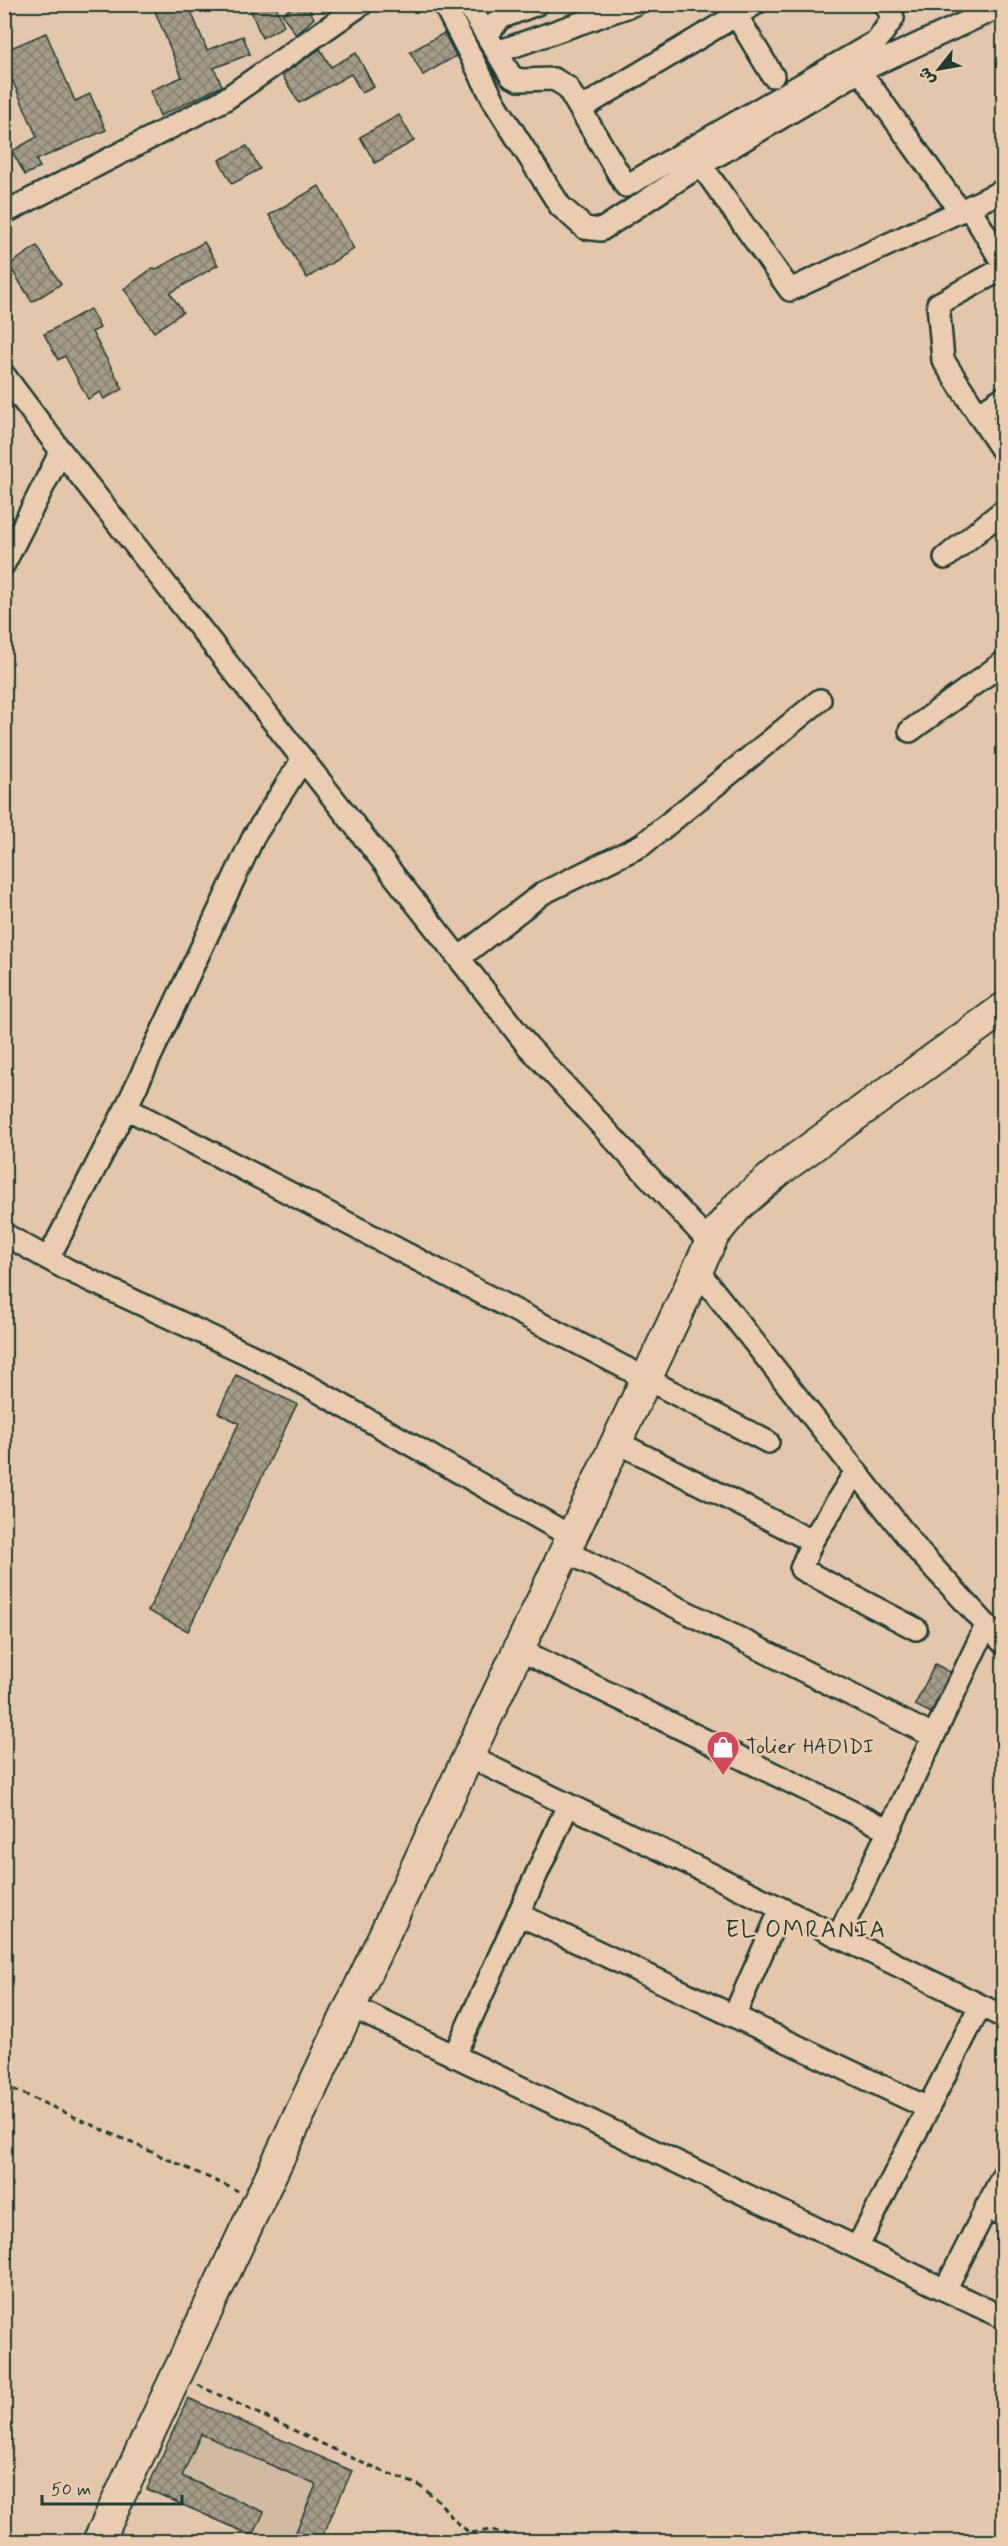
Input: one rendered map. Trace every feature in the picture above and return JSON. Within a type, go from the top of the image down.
[{"type":"street","points":[[4,213],[224,100],[362,4]]},
{"type":"street","points":[[444,4],[513,131],[560,206],[585,228],[601,230],[701,165],[860,71],[998,8]]},
{"type":"street","points":[[468,4],[511,76],[519,80],[554,79],[567,87],[626,186],[877,40],[893,18],[885,4]]},
{"type":"street","points":[[492,43],[500,18],[537,4]]},
{"type":"street","points":[[492,43],[635,4]]},
{"type":"street","points":[[580,109],[733,10],[755,4]]},
{"type":"street","points":[[733,10],[773,76]]},
{"type":"street","points":[[860,71],[964,209],[1004,267],[938,304],[943,360],[1004,453]]},
{"type":"street","points":[[701,165],[790,290],[1004,190]]},
{"type":"street","points":[[4,375],[61,451],[527,1045],[710,1243]]},
{"type":"street","points":[[978,414],[1004,397]]},
{"type":"street","points":[[4,564],[61,451]]},
{"type":"street","points":[[945,558],[1000,519]]},
{"type":"street","points":[[910,731],[1004,662]]},
{"type":"street","points":[[459,958],[543,893],[642,845],[820,700]]},
{"type":"street","points":[[48,1259],[126,1108],[254,836],[303,759]]},
{"type":"street","points":[[98,2541],[710,1243],[739,1204],[780,1170],[1004,1008]]},
{"type":"street","points":[[126,1108],[768,1442]]},
{"type":"street","points":[[4,1234],[48,1259],[305,1384],[568,1544],[933,1737]]},
{"type":"street","points":[[698,1271],[920,1552],[1004,1644]]},
{"type":"street","points":[[617,1442],[812,1541]]},
{"type":"street","points":[[856,1472],[812,1541],[801,1569],[916,1629]]},
{"type":"street","points":[[838,1937],[986,1626]]},
{"type":"street","points":[[518,1649],[889,1830]]},
{"type":"street","points":[[468,1756],[1004,2017]]},
{"type":"street","points":[[454,2056],[568,1805]]},
{"type":"street","points":[[734,2016],[781,1909]]},
{"type":"street","points":[[518,1914],[928,2108]]},
{"type":"street","points":[[350,2006],[1004,2318]]},
{"type":"street","points":[[856,2248],[980,2006]]},
{"type":"street","points":[[945,2290],[995,2211],[1004,2173]]},
{"type":"path","points":[[4,2085],[258,2200]]},
{"type":"path","points":[[176,2374],[369,2466],[419,2486],[438,2500],[454,2520],[470,2533],[492,2530],[534,2541]]},
{"type":"shaded area","points":[[188,2398],[352,2471],[320,2541],[262,2541],[147,2489]]},
{"type":"building","points":[[152,4],[188,4],[207,50],[243,36],[250,54],[214,68],[222,86],[160,116],[150,91],[182,77]]},
{"type":"building","points":[[248,4],[275,4],[284,26],[262,38]]},
{"type":"building","points":[[297,4],[306,4],[314,18],[296,35],[282,14]]},
{"type":"building","points":[[46,33],[75,101],[90,94],[106,130],[36,160],[40,167],[25,175],[12,151],[37,137],[4,61],[4,51]]},
{"type":"building","points":[[444,33],[456,56],[423,75],[410,52]]},
{"type":"building","points":[[320,49],[331,67],[356,53],[374,87],[362,93],[351,74],[299,103],[282,75]]},
{"type":"building","points":[[399,115],[414,141],[375,163],[360,137]]},
{"type":"building","points":[[247,146],[260,169],[232,184],[219,160]]},
{"type":"building","points":[[319,186],[354,249],[307,278],[269,215]]},
{"type":"building","points":[[204,242],[218,265],[170,293],[183,312],[154,332],[124,289],[153,268],[155,270]]},
{"type":"building","points":[[37,246],[61,284],[32,302],[9,265]]},
{"type":"building","points":[[90,309],[100,328],[92,332],[123,389],[104,399],[100,392],[88,399],[65,356],[58,360],[44,334]]},
{"type":"building","points":[[236,1375],[297,1404],[188,1631],[148,1611],[239,1423],[218,1413]]},
{"type":"building","points":[[935,1664],[950,1672],[931,1713],[915,1705]]},
{"type":"building","points":[[188,2398],[352,2471],[320,2541],[292,2541],[316,2485],[201,2434],[182,2476],[264,2512],[253,2536],[147,2489]]},
{"type":"place","name":"Tolier HADIDI","points":[[723,1776]]},
{"type":"district","name":"EL OMRANIA","points":[[806,1930]]}]
